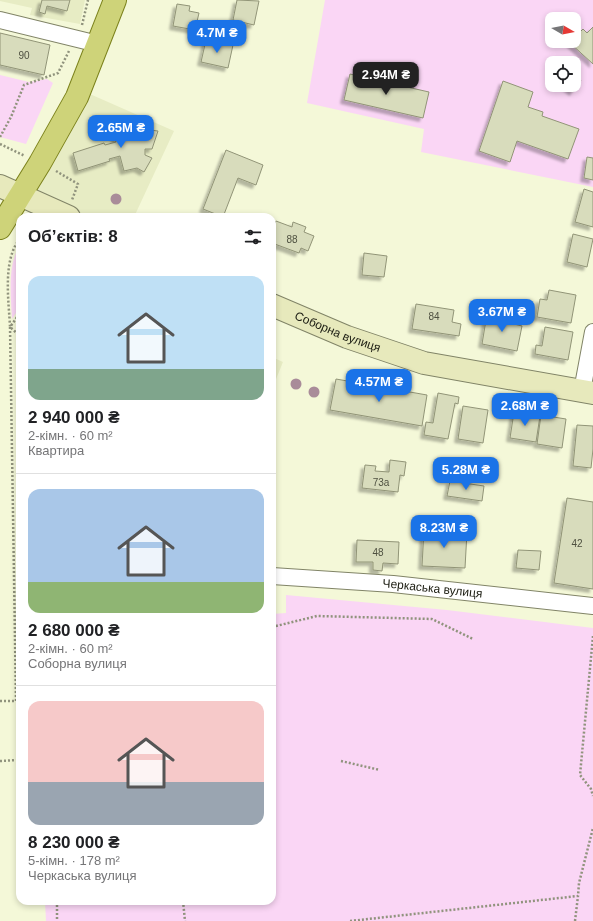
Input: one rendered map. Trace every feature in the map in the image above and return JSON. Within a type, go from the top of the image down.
[{"type":"main road","points":[[0,228],[40,163],[77,97],[115,0]]},
{"type":"main road","points":[[0,186],[60,213]]},
{"type":"main road","name":"Соборна вулиця","points":[[276,307],[347,337],[424,363],[588,392]]},
{"type":"street","points":[[0,20],[98,44]]},
{"type":"street","points":[[588,392],[593,332]]},
{"type":"street","name":"Черкаська вулиця","points":[[276,576],[393,584],[593,606]]},
{"type":"path","points":[[0,137],[24,85],[58,73],[82,24],[88,0]]},
{"type":"path","points":[[0,144],[52,168],[78,184],[68,213]]},
{"type":"path","points":[[0,701],[16,701],[8,275],[13,251],[16,246]]},
{"type":"path","points":[[10,327],[16,319]]},
{"type":"path","points":[[10,327],[16,332]]},
{"type":"path","points":[[276,626],[317,616],[432,619],[473,639]]},
{"type":"path","points":[[593,636],[580,775],[591,789],[593,796]]},
{"type":"path","points":[[0,760],[16,760]]},
{"type":"path","points":[[340,761],[380,770]]},
{"type":"path","points":[[575,921],[579,883],[593,828]]},
{"type":"path","points":[[350,921],[578,896]]},
{"type":"path","points":[[56,905],[57,921]]},
{"type":"path","points":[[183,905],[185,921]]},
{"type":"shaded area","points":[[0,0],[85,0],[80,24],[30,15],[32,8]]},
{"type":"shaded area","points":[[325,0],[593,0],[593,187],[421,152],[424,129],[307,103]]},
{"type":"shaded area","points":[[0,75],[29,82],[47,79],[53,83],[26,144],[0,137]]},
{"type":"shaded area","points":[[83,91],[174,131],[136,213],[71,213],[25,193]]},
{"type":"shaded area","points":[[16,253],[16,313],[12,319],[11,271]]},
{"type":"shaded area","points":[[276,359],[283,362],[276,379]]},
{"type":"shaded area","points":[[286,595],[447,610],[593,628],[593,921],[46,921],[45,905],[276,905],[276,614],[286,613]]},
{"type":"building","points":[[42,0],[70,0],[67,11],[47,6],[45,14],[39,12]]},
{"type":"building","points":[[237,0],[259,1],[254,25],[233,20]]},
{"type":"building","points":[[177,4],[190,6],[189,11],[199,13],[195,30],[173,26]]},
{"type":"building","points":[[593,27],[593,64],[575,48],[581,48],[581,31],[583,29],[587,33]]},
{"type":"building","points":[[0,33],[50,45],[44,75],[0,65]]},
{"type":"building","points":[[206,40],[233,45],[228,68],[201,62]]},
{"type":"building","points":[[350,74],[429,92],[423,118],[344,100]]},
{"type":"building","points":[[503,81],[533,92],[528,107],[543,112],[542,116],[579,129],[568,159],[517,141],[510,162],[479,151]]},
{"type":"building","points":[[126,123],[143,126],[142,129],[158,131],[152,149],[145,149],[145,155],[152,158],[144,172],[137,168],[124,171],[120,156],[109,159],[110,161],[78,171],[73,153],[104,143],[105,145],[116,142],[112,129]]},
{"type":"building","points":[[226,150],[263,165],[256,185],[238,178],[225,213],[213,213],[203,209]]},
{"type":"building","points":[[587,157],[593,158],[593,180],[584,178]]},
{"type":"building","points":[[584,189],[593,192],[593,227],[575,222]]},
{"type":"building","points":[[276,221],[292,227],[293,222],[306,227],[304,232],[314,236],[308,251],[301,248],[299,253],[276,244]]},
{"type":"building","points":[[573,234],[593,239],[587,267],[567,262]]},
{"type":"building","points":[[364,253],[387,256],[384,277],[362,275]]},
{"type":"building","points":[[549,290],[576,295],[571,323],[537,317],[540,299],[547,300]]},
{"type":"building","points":[[416,304],[454,310],[452,322],[461,324],[459,336],[412,329]]},
{"type":"building","points":[[500,312],[511,315],[510,323],[522,326],[517,351],[482,344],[486,320],[498,322]]},
{"type":"building","points":[[545,327],[573,332],[568,360],[535,354],[536,345],[542,346]]},
{"type":"building","points":[[336,379],[427,395],[422,426],[330,410]]},
{"type":"building","points":[[438,393],[459,397],[458,404],[455,403],[448,439],[424,435],[426,422],[433,423]]},
{"type":"building","points":[[463,406],[488,410],[483,443],[458,439]]},
{"type":"building","points":[[514,412],[540,416],[536,442],[510,438]]},
{"type":"building","points":[[541,415],[566,419],[562,448],[537,444]]},
{"type":"building","points":[[577,425],[593,426],[591,468],[573,466]]},
{"type":"building","points":[[390,460],[406,462],[404,476],[400,475],[398,492],[362,488],[365,465],[376,466],[375,471],[389,472]]},
{"type":"building","points":[[450,481],[484,486],[482,501],[447,496]]},
{"type":"building","points":[[567,498],[593,502],[593,589],[554,583]]},
{"type":"building","points":[[424,530],[467,532],[465,568],[422,566]]},
{"type":"building","points":[[357,540],[399,542],[398,564],[383,563],[382,571],[373,570],[373,562],[356,562]]},
{"type":"building","points":[[518,550],[541,551],[539,570],[516,568]]}]
